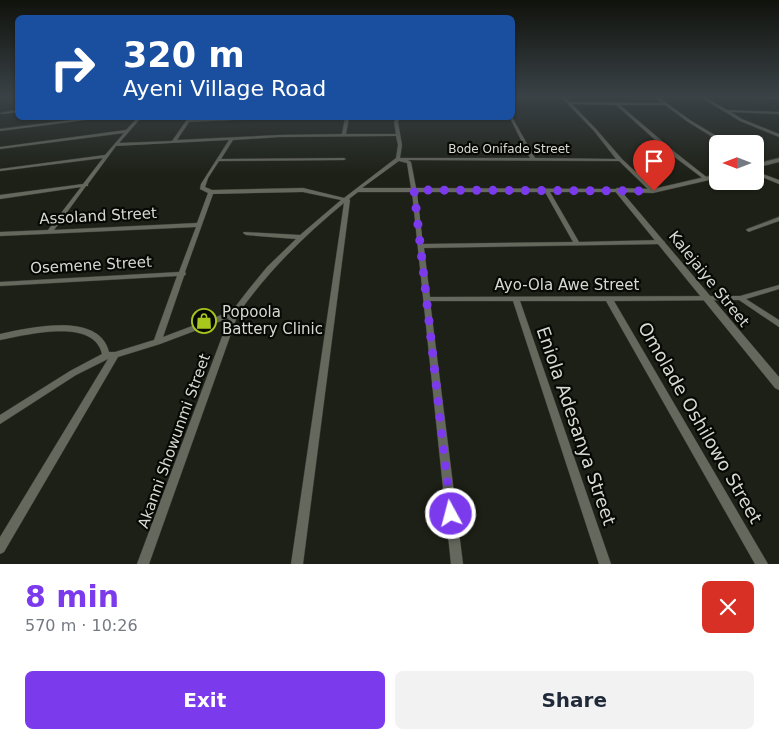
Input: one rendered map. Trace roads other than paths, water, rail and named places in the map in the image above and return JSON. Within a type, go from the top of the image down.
[{"type":"street","points":[[0,130],[60,122]]},
{"type":"street","points":[[51,230],[106,156],[135,122]]},
{"type":"street","points":[[174,141],[187,122]]},
{"type":"street","points":[[344,136],[346,122]]},
{"type":"street","points":[[396,122],[396,135],[400,145],[398,159],[409,162],[422,246],[457,564]]},
{"type":"street","points":[[514,122],[533,159]]},
{"type":"street","points":[[587,122],[620,160],[654,191]]},
{"type":"street","points":[[638,122],[674,154],[707,179]]},
{"type":"street","points":[[693,122],[713,135]]},
{"type":"street","points":[[747,122],[779,136]]},
{"type":"street","points":[[0,148],[128,131]]},
{"type":"street","points":[[115,145],[232,138],[396,135]]},
{"type":"street","points":[[232,138],[220,160],[202,183],[202,188],[211,192],[303,190],[347,200],[297,564]]},
{"type":"street","points":[[0,170],[106,156]]},
{"type":"street","points":[[220,160],[344,159]]},
{"type":"street","name":"Bode Onifade Street","points":[[398,159],[620,160]]},
{"type":"street","name":"Akanni Showunmi Street","points":[[143,564],[235,314],[252,287],[300,237],[347,200],[356,190],[398,159]]},
{"type":"street","points":[[764,164],[779,160]]},
{"type":"street","points":[[764,176],[779,182]]},
{"type":"street","points":[[356,190],[654,191],[707,179]]},
{"type":"street","points":[[0,197],[86,185]]},
{"type":"street","points":[[547,190],[577,243]]},
{"type":"street","name":"Kalejaiye Street","points":[[617,190],[779,385]]},
{"type":"street","points":[[156,342],[183,274],[198,225],[211,192]]},
{"type":"street","points":[[749,230],[779,219]]},
{"type":"street","name":"Assoland Street","points":[[0,234],[51,230],[198,225]]},
{"type":"street","points":[[246,233],[300,237]]},
{"type":"street","points":[[422,246],[662,242]]},
{"type":"street","name":"Osemene Street","points":[[0,284],[183,274]]},
{"type":"street","name":"Ayo-Ola Awe Street","points":[[428,299],[740,298],[779,287]]},
{"type":"street","points":[[740,298],[779,324]]},
{"type":"street","name":"Eniola Adesanya Street","points":[[516,299],[605,564]]},
{"type":"street","name":"Omolade Oshilowo Street","points":[[609,299],[762,564]]},
{"type":"street","points":[[0,420],[72,373],[110,356],[235,314]]},
{"type":"street","points":[[0,337],[49,328],[88,332],[103,343],[110,356]]},
{"type":"street","points":[[0,548],[110,356]]},
{"type":"place","name":"Popoola Battery Clinic","points":[[204,321]]}]
